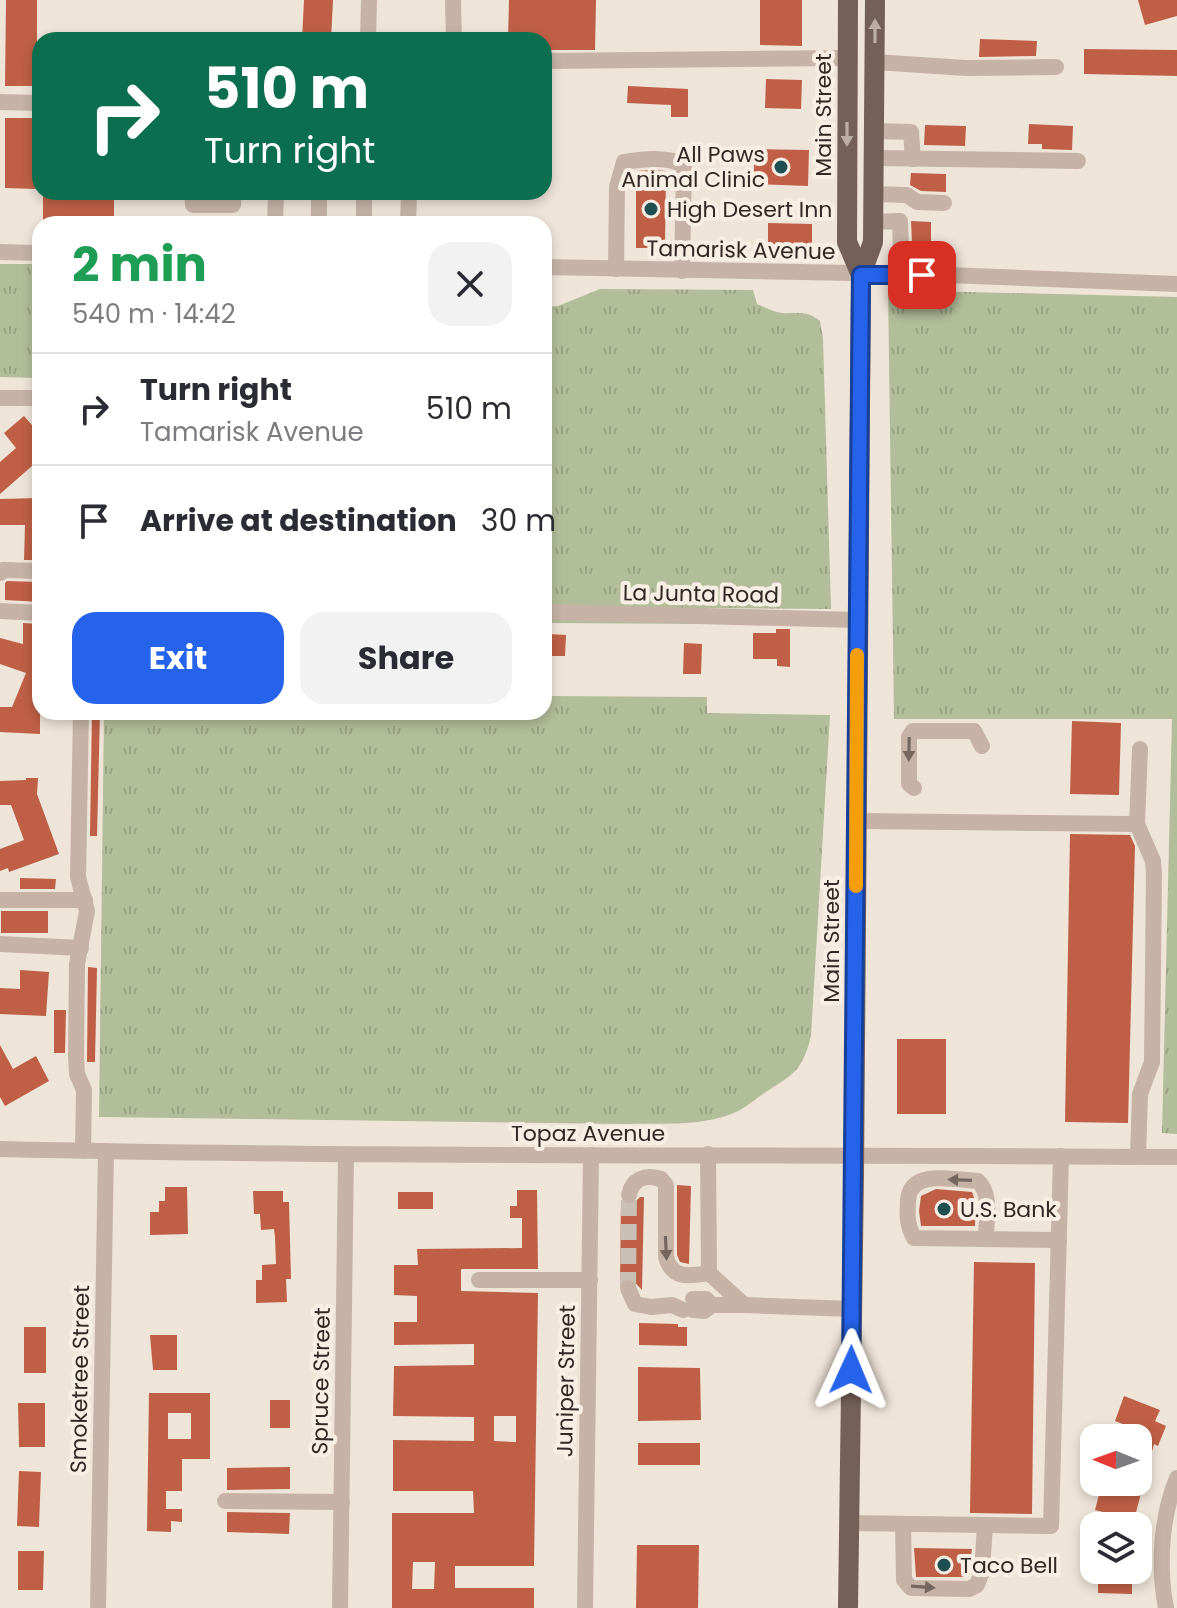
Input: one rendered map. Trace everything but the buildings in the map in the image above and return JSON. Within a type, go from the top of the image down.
[{"type":"main road","name":"Main Street","points":[[848,0],[847,242],[861,275]]},
{"type":"main road","name":"Main Street","points":[[848,1608],[855,1154],[861,275],[873,232],[875,0]]},
{"type":"street","points":[[368,32],[369,0]]},
{"type":"street","points":[[453,0],[454,32]]},
{"type":"street","points":[[552,61],[847,58]]},
{"type":"street","points":[[875,62],[966,68],[1056,67]]},
{"type":"street","points":[[0,102],[32,103]]},
{"type":"street","points":[[874,131],[911,132],[913,159]]},
{"type":"street","points":[[874,158],[1078,161]]},
{"type":"street","points":[[616,269],[617,187],[624,162],[643,159],[674,160],[684,165],[682,271]]},
{"type":"street","points":[[874,194],[907,195],[917,202],[944,203]]},
{"type":"street","points":[[193,200],[193,205],[233,205],[233,200]]},
{"type":"street","points":[[873,232],[902,242],[901,252],[904,253],[946,255],[948,275]]},
{"type":"street","points":[[0,252],[32,253]]},
{"type":"street","name":"Tamarisk Avenue","points":[[552,267],[948,275],[1177,284]]},
{"type":"street","points":[[0,398],[32,398]]},
{"type":"street","points":[[0,573],[3,570],[32,571]]},
{"type":"street","points":[[0,611],[32,613]]},
{"type":"street","name":"La Junta Road","points":[[552,612],[857,620]]},
{"type":"street","points":[[81,720],[78,877],[87,911],[77,964],[76,1056],[77,1074],[84,1090],[83,1151]]},
{"type":"street","points":[[914,788],[909,784],[909,737],[913,731],[974,731],[982,746]]},
{"type":"street","points":[[1138,1156],[1140,1094],[1152,1062],[1154,875],[1153,861],[1137,824],[1140,749]]},
{"type":"street","points":[[856,821],[1137,824]]},
{"type":"street","points":[[0,900],[85,900]]},
{"type":"street","points":[[0,944],[81,948]]},
{"type":"street","name":"Topaz Avenue","points":[[0,1149],[346,1155],[1177,1157]]},
{"type":"street","name":"Smoketree Street","points":[[98,1608],[106,1151]]},
{"type":"street","points":[[708,1154],[709,1273],[744,1305]]},
{"type":"street","name":"Spruce Street","points":[[340,1608],[346,1155]]},
{"type":"street","name":"Juniper Street","points":[[585,1608],[591,1155]]},
{"type":"street","points":[[849,1523],[1051,1526],[1061,1156]]},
{"type":"street","points":[[629,1195],[636,1181],[643,1177],[661,1179],[666,1185],[668,1267],[682,1276],[709,1273]]},
{"type":"street","points":[[986,1238],[986,1200],[984,1187],[978,1181],[924,1179],[909,1189],[907,1224],[914,1238],[1059,1240]]},
{"type":"street","points":[[479,1280],[590,1280]]},
{"type":"street","points":[[628,1288],[635,1304],[651,1307],[685,1305],[704,1311],[712,1305],[852,1309]]},
{"type":"street","points":[[1166,1608],[1162,1589],[1164,1535],[1171,1492],[1177,1478]]},
{"type":"street","points":[[225,1501],[342,1502]]},
{"type":"street","points":[[903,1524],[904,1580],[911,1588],[969,1589],[977,1585],[982,1572],[985,1525]]},
{"type":"green space","points":[[0,264],[32,264],[32,378],[0,377]]},
{"type":"green space","points":[[600,289],[753,290],[757,304],[779,312],[806,314],[820,321],[831,609],[708,608],[708,624],[552,623],[552,306]]},
{"type":"green space","points":[[888,290],[1177,297],[1177,1134],[1162,1133],[1172,719],[894,719]]},
{"type":"green space","points":[[552,696],[707,697],[707,713],[830,715],[811,1036],[804,1057],[791,1075],[740,1110],[714,1119],[685,1123],[628,1124],[99,1117],[104,720],[552,720]]},
{"type":"tunnel","points":[[628,1288],[629,1195]]},
{"type":"slow traffic","points":[[856,886],[857,655]]},
{"type":"place","name":"All Paws Animal Clinic","points":[[781,167]]},
{"type":"place","name":"High Desert Inn","points":[[651,209]]},
{"type":"place","name":"U.S. Bank","points":[[944,1209]]},
{"type":"place","name":"Taco Bell","points":[[944,1565]]},
{"type":"route","points":[[851,1370],[861,275],[922,275]]}]
